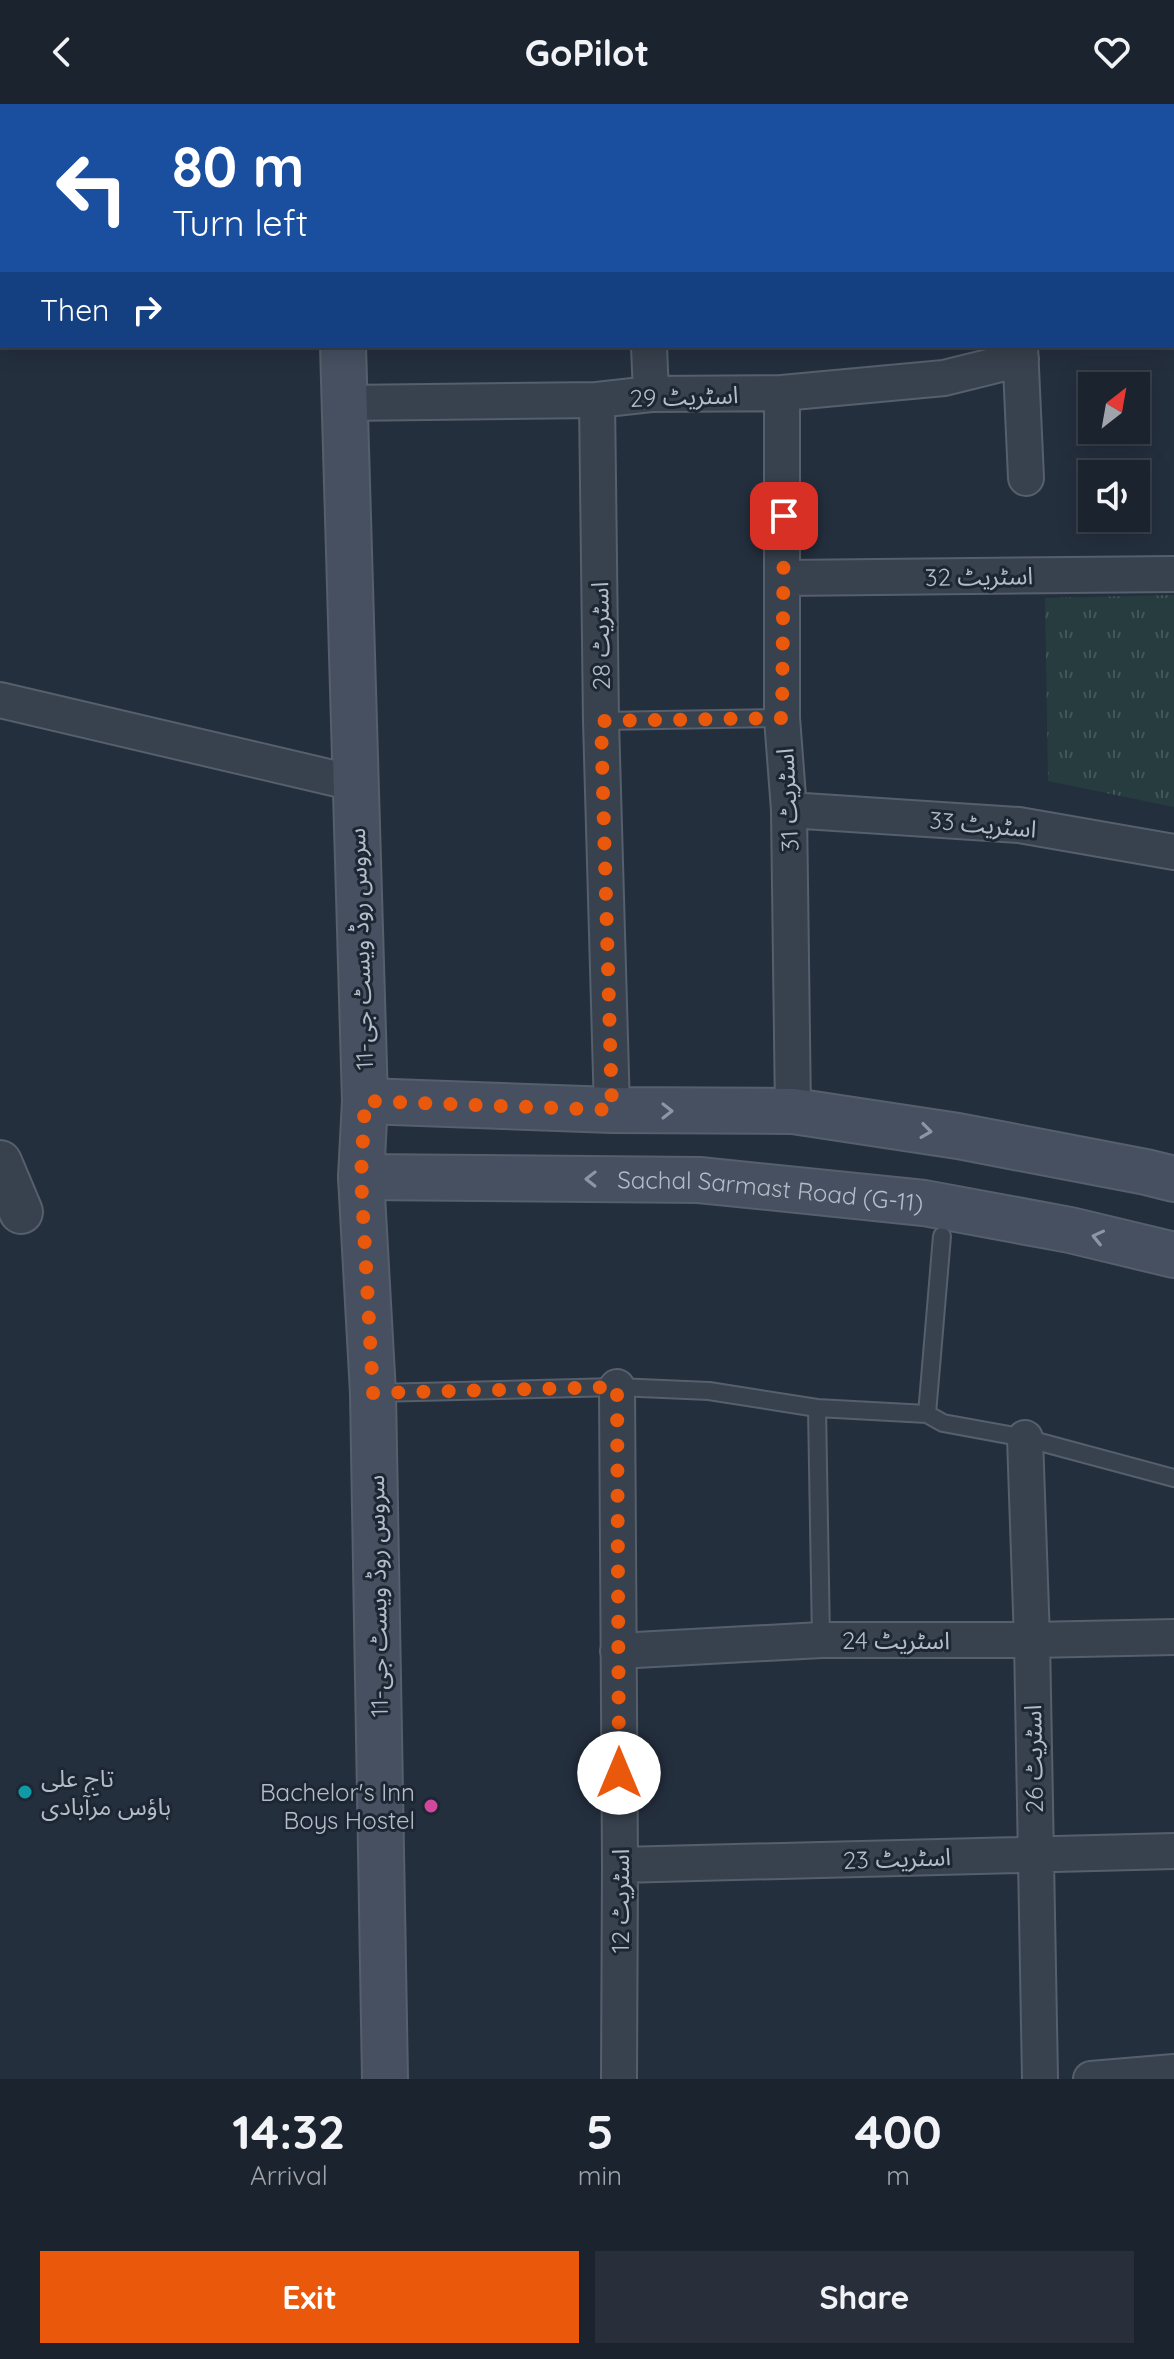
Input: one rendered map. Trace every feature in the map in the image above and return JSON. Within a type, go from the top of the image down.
[{"type":"main road","name":"سروس روڈ ویسٹ جی-11","points":[[343,348],[365,1101],[361,1177],[373,1393],[385,2079]]},
{"type":"main road","points":[[365,1101],[612,1110],[793,1111],[958,1136],[1174,1179]]},
{"type":"main road","name":"Sachal Sarmast Road (G-11)","points":[[361,1177],[699,1180],[924,1203],[1070,1230],[1174,1255]]},
{"type":"street","points":[[649,348],[651,394]]},
{"type":"street","name":"اسٹریٹ 29","points":[[344,403],[597,400],[651,394],[782,393],[944,378],[1020,353]]},
{"type":"street","points":[[1020,353],[1026,478]]},
{"type":"street","name":"اسٹریٹ 31","points":[[782,393],[782,718],[789,810],[793,1111]]},
{"type":"street","name":"اسٹریٹ 28","points":[[597,400],[601,721],[612,1110]]},
{"type":"street","name":"اسٹریٹ 32","points":[[784,578],[1174,574]]},
{"type":"street","points":[[0,700],[354,783]]},
{"type":"street","name":"اسٹریٹ 33","points":[[789,810],[1019,825],[1174,852]]},
{"type":"street","points":[[0,1162],[21,1212]]},
{"type":"street","name":"اسٹریٹ 12","points":[[617,1387],[619,2079]]},
{"type":"street","name":"اسٹریٹ 26","points":[[1025,1438],[1040,2079]]},
{"type":"street","name":"اسٹریٹ 24","points":[[618,1651],[821,1640],[1174,1637]]},
{"type":"street","name":"اسٹریٹ 23","points":[[620,1865],[1174,1851]]},
{"type":"street","points":[[1091,2079],[1172,2074]]},
{"type":"lane","points":[[601,721],[782,718]]},
{"type":"lane","points":[[927,1414],[942,1236]]},
{"type":"lane","points":[[373,1393],[617,1387],[709,1391],[817,1408],[927,1414],[943,1423],[1025,1438],[1174,1478]]},
{"type":"lane","points":[[817,1408],[821,1640]]},
{"type":"green space","points":[[1174,595],[1174,807],[1048,781],[1045,598]]},
{"type":"place","name":"تاج علی ہاؤس مرآبادی","points":[[25,1792]]},
{"type":"place","name":"Bachelor's Inn Boys Hostel","points":[[431,1806]]},
{"type":"route","points":[[619,1773],[617,1387],[373,1393],[361,1177],[365,1101],[612,1110],[601,721],[782,718],[784,516]]}]
